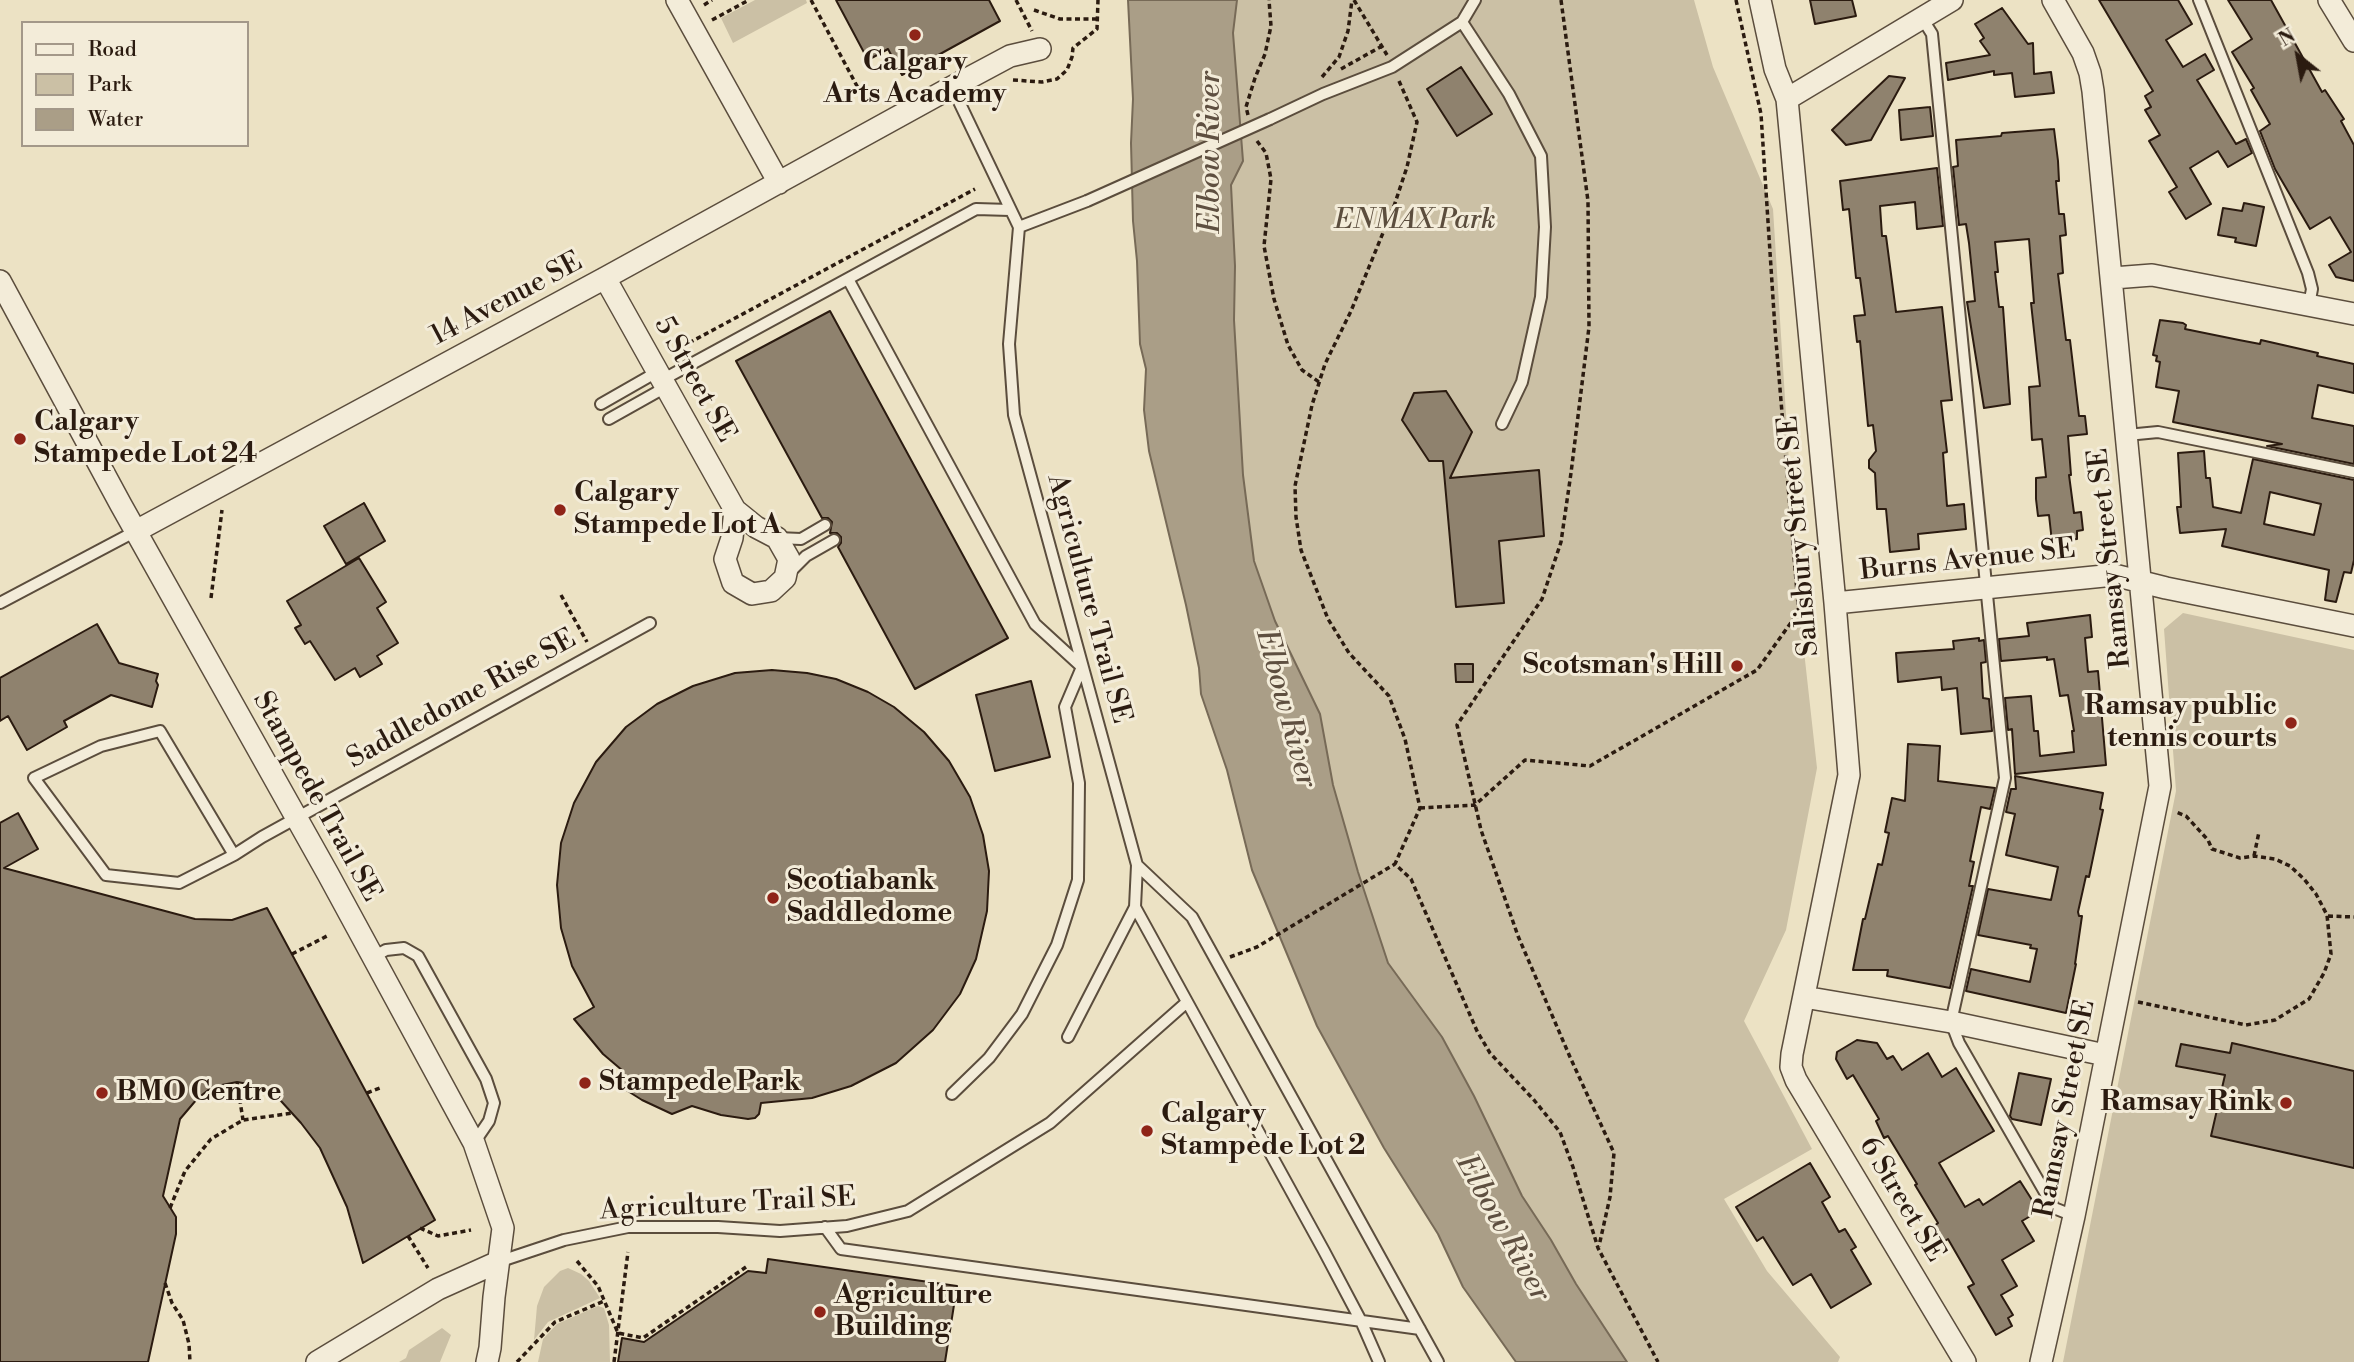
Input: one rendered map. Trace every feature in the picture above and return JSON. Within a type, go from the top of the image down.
[{"type":"street","points":[[677,0],[779,183]]},
{"type":"street","name":"Salisbury Street SE","points":[[1760,0],[1776,69],[1787,100],[1825,608],[1849,775],[1791,1067]]},
{"type":"street","points":[[1787,100],[1952,0]]},
{"type":"street","name":"Ramsay Street SE","points":[[2041,1362],[2074,1216],[2160,786],[2113,278],[2091,73],[2083,53],[2053,0]]},
{"type":"street","points":[[2329,0],[2354,41]]},
{"type":"street","name":"14 Avenue SE","points":[[136,531],[952,87],[1010,57],[1040,49]]},
{"type":"street","points":[[2113,278],[2152,275],[2354,314]]},
{"type":"street","name":"5 Street SE","points":[[605,278],[734,510],[756,527],[777,538]]},
{"type":"street","name":"Stampede Trail SE","points":[[0,281],[474,1143],[502,1222],[487,1362]]},
{"type":"street","points":[[734,510],[732,538],[725,559],[733,583],[752,594],[771,591],[785,578],[789,559],[777,538]]},
{"type":"street","name":"Burns Avenue SE","points":[[1825,608],[2114,575],[2165,589],[2354,626]]},
{"type":"street","points":[[1804,997],[1951,1022],[2105,1055]]},
{"type":"street","name":"6 Street SE","points":[[1791,1067],[1796,1080],[1965,1362]]},
{"type":"street","points":[[317,1362],[438,1289],[498,1262]]},
{"type":"lane","points":[[952,87],[1019,227],[1087,201],[1324,94],[1392,67],[1462,22],[1475,0]]},
{"type":"lane","points":[[2199,0],[2308,273],[2312,289],[2309,305]]},
{"type":"lane","points":[[1922,18],[1932,34],[2005,778],[1951,1022],[1959,1043],[2054,1208],[2074,1216]]},
{"type":"lane","points":[[1462,22],[1509,94],[1541,156],[1545,227],[1541,297],[1522,382],[1502,424]]},
{"type":"lane","points":[[601,404],[661,380],[976,209],[1010,210]]},
{"type":"lane","name":"Agriculture Trail SE","points":[[1019,227],[1009,344],[1014,415],[1137,864],[1135,906],[1068,1037]]},
{"type":"lane","points":[[848,279],[1035,624],[1082,667],[1065,707],[1079,783],[1078,880],[1058,945],[1022,1014],[989,1058],[952,1094]]},
{"type":"lane","points":[[609,419],[661,380]]},
{"type":"lane","points":[[2127,435],[2158,432],[2354,472]]},
{"type":"lane","points":[[777,538],[801,539],[825,525]]},
{"type":"lane","name":"14 Avenue SE","points":[[0,603],[136,531]]},
{"type":"lane","points":[[785,578],[806,556],[834,540]]},
{"type":"lane","name":"Saddledome Rise SE","points":[[234,855],[160,731],[100,746],[34,778],[106,875],[178,883],[234,855],[296,817],[650,622]]},
{"type":"lane","points":[[1137,864],[1192,917],[1438,1362]]},
{"type":"lane","points":[[1135,906],[1361,1321],[1380,1362]]},
{"type":"lane","points":[[373,957],[386,950],[404,948],[418,956],[480,1068],[494,1103],[489,1121],[474,1143]]},
{"type":"lane","name":"Agriculture Trail SE","points":[[498,1262],[564,1240],[628,1227],[718,1227],[780,1231],[847,1226],[908,1211],[1050,1123],[1187,1002]]},
{"type":"lane","points":[[825,1227],[841,1249],[1420,1329]]},
{"type":"path","points":[[704,5],[712,0]]},
{"type":"path","points":[[712,20],[749,0]]},
{"type":"path","points":[[811,0],[865,101]]},
{"type":"path","points":[[1016,0],[1040,49]]},
{"type":"path","points":[[1250,126],[1246,107],[1265,54],[1271,26],[1269,0]]},
{"type":"path","points":[[1353,0],[1348,31],[1339,57],[1318,82],[1382,46]]},
{"type":"path","points":[[1216,962],[1257,947],[1395,864],[1420,808],[1405,739],[1389,696],[1349,653],[1328,619],[1301,550],[1296,517],[1295,486],[1319,382],[1390,217],[1417,122],[1382,46],[1353,0]]},
{"type":"path","points":[[1561,0],[1588,201],[1589,327],[1561,542],[1542,599],[1457,725],[1482,830],[1518,936],[1614,1153],[1610,1197],[1598,1248]]},
{"type":"path","points":[[1736,0],[1761,114],[1773,302],[1799,616]]},
{"type":"path","points":[[1034,10],[1060,19],[1097,19]]},
{"type":"path","points":[[1252,135],[1266,153],[1271,179],[1264,246],[1273,299],[1287,345],[1302,370],[1319,382]]},
{"type":"path","points":[[674,351],[975,189]]},
{"type":"path","points":[[211,598],[222,510]]},
{"type":"path","points":[[561,595],[594,654]]},
{"type":"path","points":[[1420,808],[1475,805],[1525,760],[1590,766],[1757,670],[1795,617],[1825,608]]},
{"type":"path","points":[[2138,1002],[2246,1025],[2275,1020],[2309,999],[2331,954],[2327,915],[2316,894],[2290,866],[2275,859],[2254,856],[2240,858],[2212,849],[2208,840],[2186,816],[2176,812]]},
{"type":"path","points":[[2254,856],[2259,832]]},
{"type":"path","points":[[1395,864],[1411,879],[1490,1053],[1560,1132],[1598,1248],[1658,1362]]},
{"type":"path","points":[[2327,915],[2354,917]]},
{"type":"path","points":[[292,954],[327,936]]},
{"type":"path","points":[[237,1082],[243,1120]]},
{"type":"path","points":[[367,1093],[380,1088]]},
{"type":"path","points":[[170,1208],[185,1171],[211,1139],[243,1120],[293,1113]]},
{"type":"path","points":[[421,1228],[438,1236],[471,1230]]},
{"type":"path","points":[[408,1236],[428,1268]]},
{"type":"path","points":[[614,1362],[628,1252]]},
{"type":"path","points":[[577,1261],[598,1286],[618,1333]]},
{"type":"path","points":[[618,1333],[643,1338],[746,1267]]},
{"type":"path","points":[[165,1283],[172,1303],[183,1321],[190,1345],[190,1362]]},
{"type":"path","points":[[517,1362],[555,1322],[604,1301]]},
{"type":"green space","points":[[755,0],[806,0],[807,3],[733,43],[721,18]]},
{"type":"green space","name":"ENMAX Park","points":[[1237,0],[1694,0],[1713,67],[1773,209],[1797,588],[1817,768],[1786,930],[1744,1021],[1812,1149],[1724,1199],[1767,1271],[1840,1357],[1838,1362],[1627,1362],[1522,1196],[1442,1037],[1388,963],[1333,785],[1320,714],[1275,621],[1254,561],[1243,476],[1234,320],[1235,266],[1231,185],[1243,161],[1233,33]]},
{"type":"green space","points":[[2183,613],[2354,650],[2354,1362],[2063,1362],[2176,791],[2164,629]]},
{"type":"green space","points":[[568,1268],[589,1281],[600,1298],[548,1322],[534,1340],[537,1306],[544,1287],[560,1271]]},
{"type":"green space","points":[[598,1306],[604,1308],[609,1325],[610,1362],[538,1362],[543,1339],[557,1324]]},
{"type":"green space","points":[[442,1328],[451,1335],[440,1362],[399,1362],[406,1358],[409,1350]]},
{"type":"water","name":"Elbow River","points":[[1128,0],[1237,0],[1233,33],[1243,161],[1231,185],[1235,266],[1234,320],[1243,475],[1254,561],[1275,621],[1320,714],[1333,785],[1388,963],[1442,1037],[1522,1196],[1627,1362],[1516,1362],[1463,1287],[1438,1234],[1384,1148],[1317,1026],[1252,870],[1227,770],[1201,694],[1199,668],[1186,605],[1149,451],[1144,410],[1146,369],[1140,344],[1133,221],[1133,99]]},
{"type":"building","name":"Calgary Arts Academy","points":[[836,0],[989,0],[1000,21],[902,75],[888,49],[868,60]]},
{"type":"building","points":[[1810,0],[1852,0],[1856,16],[1815,24]]},
{"type":"building","points":[[2099,0],[2178,0],[2192,24],[2166,40],[2183,67],[2205,54],[2214,70],[2197,80],[2236,144],[2246,139],[2252,153],[2228,167],[2218,151],[2190,168],[2211,204],[2186,219],[2169,192],[2177,187],[2149,141],[2160,135],[2145,110],[2151,107],[2145,96],[2153,91]]},
{"type":"building","points":[[2228,0],[2271,0],[2322,92],[2325,90],[2344,119],[2341,121],[2354,145],[2354,281],[2336,277],[2329,265],[2351,252],[2330,217],[2310,229],[2275,169],[2260,131],[2270,124],[2251,90],[2254,88],[2232,52],[2252,39]]},
{"type":"building","points":[[2002,8],[2028,44],[2033,43],[2034,74],[2051,72],[2054,93],[2015,97],[2012,73],[1994,75],[1994,71],[1948,80],[1946,63],[1990,55],[1980,41],[1984,38],[1975,24]]},
{"type":"building","points":[[1461,67],[1492,114],[1457,136],[1427,89]]},
{"type":"building","points":[[1889,76],[1905,78],[1871,140],[1846,145],[1832,130]]},
{"type":"building","points":[[1930,107],[1933,136],[1901,140],[1899,110]]},
{"type":"building","points":[[2054,129],[2058,161],[2059,181],[2056,181],[2059,214],[2064,214],[2066,235],[2060,236],[2063,273],[2058,274],[2066,340],[2070,340],[2079,416],[2085,416],[2087,434],[2068,436],[2074,513],[2081,512],[2083,530],[2077,531],[2077,539],[2052,542],[2049,515],[2038,516],[2036,499],[2036,478],[2046,477],[2042,439],[2032,440],[2029,387],[2040,386],[2031,303],[2034,303],[2029,239],[1995,242],[1998,272],[1995,272],[1999,307],[2003,307],[2010,404],[1984,408],[1967,302],[1975,301],[1969,243],[1966,224],[1959,225],[1953,167],[1958,166],[1956,140]]},
{"type":"building","points":[[1937,168],[1943,226],[1917,229],[1915,202],[1880,206],[1882,236],[1886,236],[1896,312],[1942,307],[1952,400],[1941,401],[1947,452],[1943,453],[1947,506],[1964,504],[1966,529],[1918,534],[1919,549],[1890,552],[1886,509],[1877,509],[1875,473],[1869,468],[1869,460],[1876,451],[1873,425],[1868,426],[1860,341],[1857,342],[1854,316],[1865,315],[1860,278],[1856,278],[1849,209],[1843,210],[1840,181]]},
{"type":"building","points":[[2244,203],[2264,207],[2256,246],[2235,242],[2236,238],[2218,235],[2223,208],[2242,211]]},
{"type":"building","points":[[830,311],[1008,638],[915,689],[838,547],[841,537],[837,533],[830,533],[832,522],[828,518],[822,518],[736,361]]},
{"type":"building","points":[[2160,320],[2183,323],[2186,325],[2185,329],[2260,344],[2261,340],[2354,364],[2354,393],[2318,385],[2312,418],[2354,426],[2354,464],[2267,446],[2282,444],[2173,422],[2179,391],[2156,387],[2160,362],[2156,361],[2157,356],[2153,355]]},
{"type":"building","points":[[1446,391],[1472,432],[1450,478],[1539,470],[1544,536],[1499,541],[1504,603],[1456,607],[1443,461],[1429,461],[1402,420],[1414,393]]},
{"type":"building","points":[[2204,451],[2206,478],[2210,478],[2213,507],[2241,513],[2253,459],[2354,480],[2354,560],[2351,573],[2344,572],[2336,602],[2325,600],[2329,570],[2222,546],[2226,529],[2180,533],[2177,507],[2181,507],[2178,453]],"holes":[[[2270,492],[2321,504],[2314,535],[2264,524]]]},
{"type":"building","points":[[364,503],[385,541],[346,564],[324,526]]},
{"type":"building","points":[[359,558],[386,602],[377,608],[398,643],[377,656],[382,664],[360,677],[355,668],[335,680],[310,641],[305,644],[295,628],[301,625],[287,601]]},
{"type":"building","points":[[2090,615],[2092,637],[2085,638],[2088,672],[2098,671],[2106,765],[2015,774],[2012,729],[2008,730],[2005,698],[2031,696],[2034,731],[2038,731],[2040,756],[2074,752],[2074,731],[2068,695],[2060,696],[2054,659],[2047,660],[2047,657],[2001,661],[1999,639],[2029,636],[2027,623]]},
{"type":"building","points":[[97,624],[119,663],[158,674],[152,707],[111,695],[64,721],[67,727],[27,750],[8,716],[0,721],[0,678]]},
{"type":"building","points":[[1979,638],[1979,641],[1984,640],[1986,662],[1981,663],[1983,698],[1989,699],[1992,731],[1961,734],[1957,688],[1942,690],[1941,677],[1898,682],[1896,653],[1954,649],[1953,641]]},
{"type":"building","points":[[1455,664],[1473,664],[1473,682],[1456,682]]},
{"type":"building","name":"Scotiabank Saddledome","points":[[772,670],[836,679],[868,692],[894,707],[924,732],[949,761],[970,797],[983,835],[989,871],[987,911],[976,959],[960,994],[933,1030],[896,1063],[851,1086],[812,1098],[761,1103],[759,1114],[755,1118],[721,1115],[692,1106],[672,1114],[623,1088],[623,1071],[603,1054],[574,1019],[594,1007],[572,966],[561,928],[557,885],[561,843],[574,803],[596,762],[626,727],[657,704],[693,686],[735,673]]},
{"type":"building","points":[[1031,681],[1050,757],[995,771],[976,695]]},
{"type":"building","points":[[1908,744],[1940,746],[1938,781],[1995,788],[1990,809],[1981,807],[1970,861],[1974,862],[1969,886],[1973,886],[1950,988],[1887,976],[1888,970],[1853,970],[1878,864],[1882,865],[1889,833],[1885,832],[1892,798],[1905,801]]},
{"type":"building","points":[[2015,776],[2103,793],[2100,809],[2103,810],[2089,877],[2086,876],[2078,912],[2079,916],[2082,916],[2066,1013],[1966,991],[1971,969],[2030,982],[2037,949],[2030,948],[2031,945],[1978,935],[1988,889],[2051,900],[2058,867],[2006,855],[2015,814],[2006,812],[2011,789],[2016,789]]},
{"type":"building","name":"BMO Centre","points":[[18,813],[38,849],[4,868],[195,919],[232,920],[267,908],[435,1220],[363,1263],[347,1207],[320,1148],[301,1123],[281,1101],[259,1086],[237,1082],[212,1087],[197,1099],[180,1119],[163,1196],[176,1217],[176,1234],[148,1362],[0,1362],[0,823]]},
{"type":"building","points":[[1857,1040],[1877,1043],[1887,1059],[1893,1056],[1902,1070],[1928,1053],[1942,1077],[1956,1068],[1994,1131],[1939,1163],[1965,1207],[1979,1199],[1983,1205],[2020,1181],[2039,1211],[2022,1221],[2034,1241],[2002,1260],[2017,1286],[2001,1295],[2013,1315],[2008,1318],[2012,1326],[1996,1335],[1968,1287],[1974,1284],[1948,1239],[1943,1242],[1933,1227],[1938,1223],[1915,1185],[1917,1184],[1888,1136],[1884,1138],[1876,1121],[1879,1119],[1853,1075],[1847,1079],[1836,1059],[1837,1052]]},
{"type":"building","name":"Ramsay Rink","points":[[2232,1043],[2354,1071],[2354,1168],[2211,1136],[2225,1075],[2176,1066],[2181,1044],[2230,1053]]},
{"type":"building","points":[[2019,1073],[2051,1079],[2041,1125],[2012,1119],[2010,1116]]},
{"type":"building","points":[[1810,1163],[1830,1197],[1822,1202],[1839,1232],[1845,1229],[1856,1247],[1851,1250],[1871,1284],[1831,1308],[1811,1274],[1793,1285],[1763,1237],[1757,1241],[1736,1207]]},
{"type":"building","name":"Agriculture Building","points":[[768,1259],[957,1286],[945,1362],[618,1362],[622,1338],[644,1342],[748,1271],[766,1273]]},
{"type":"place","name":"Calgary Arts Academy","points":[[915,35]]},
{"type":"place","name":"Calgary Stampede Lot 24","points":[[20,439]]},
{"type":"place","name":"Calgary Stampede Lot A","points":[[560,510]]},
{"type":"place","name":"Scotsman's Hill","points":[[1737,666]]},
{"type":"place","name":"Ramsay public tennis courts","points":[[2291,723]]},
{"type":"place","name":"Scotiabank Saddledome","points":[[773,898]]},
{"type":"place","name":"Stampede Park","points":[[585,1083]]},
{"type":"place","name":"BMO Centre","points":[[102,1093]]},
{"type":"place","name":"Ramsay Rink","points":[[2286,1103]]},
{"type":"place","name":"Calgary Stampede Lot 2","points":[[1147,1131]]},
{"type":"place","name":"Agriculture Building","points":[[820,1312]]}]
